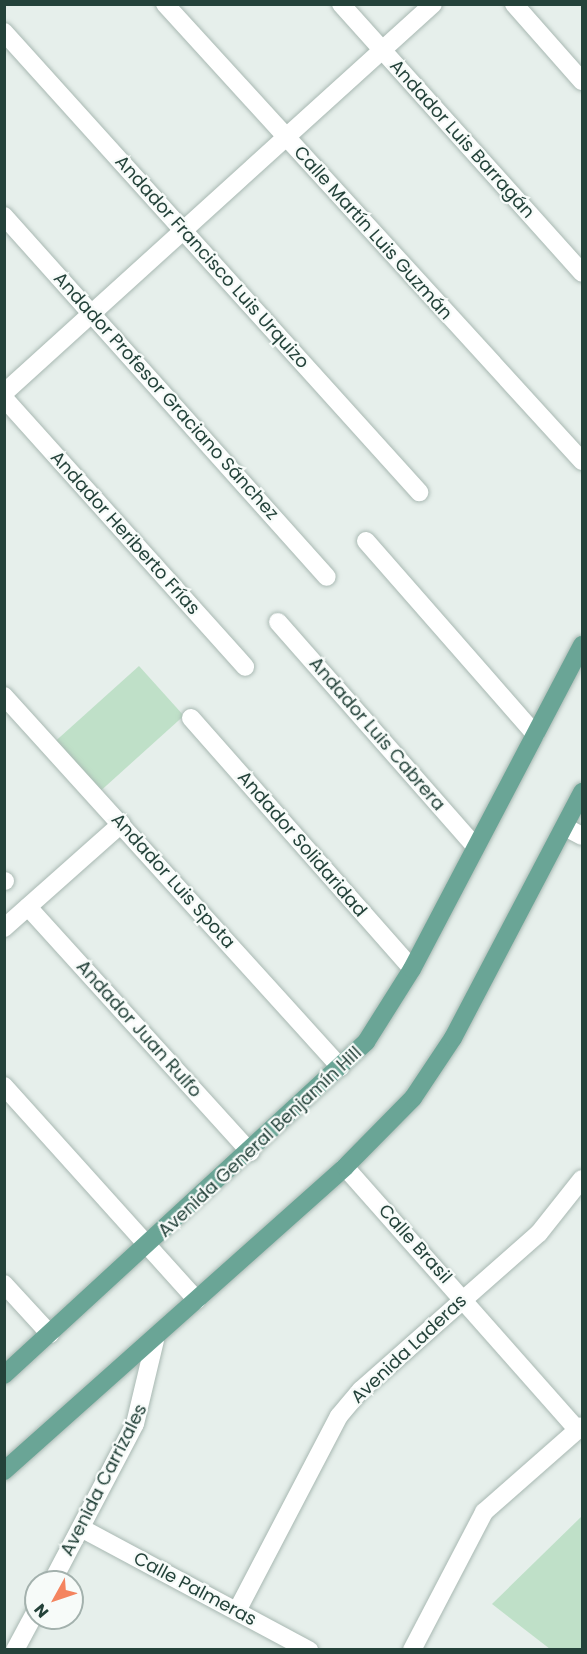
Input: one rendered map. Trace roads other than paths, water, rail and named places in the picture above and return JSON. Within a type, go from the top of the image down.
[{"type":"main road","name":"Avenida General Benjamín Hill","points":[[4,1375],[149,1246],[366,1042],[412,969],[582,645]]},
{"type":"main road","points":[[4,1471],[155,1340],[345,1167],[413,1098],[453,1038],[582,792]]},
{"type":"street","name":"Calle Martín Luis Guzmán","points":[[165,4],[582,461]]},
{"type":"street","name":"Andador Luis Barragán","points":[[341,4],[582,273]]},
{"type":"street","points":[[4,393],[433,4]]},
{"type":"street","points":[[514,4],[582,81]]},
{"type":"street","name":"Andador Francisco Luis Urquizo","points":[[4,32],[419,492]]},
{"type":"street","name":"Andador Profesor Graciano Sánchez","points":[[4,216],[327,577]]},
{"type":"street","name":"Andador Heriberto Frías","points":[[4,398],[245,667]]},
{"type":"street","points":[[366,541],[535,734]]},
{"type":"street","name":"Andador Luis Cabrera","points":[[278,622],[475,846]]},
{"type":"street","name":"Andador Luis Spota","points":[[4,696],[340,1067]]},
{"type":"street","name":"Andador Solidaridad","points":[[191,718],[412,969]]},
{"type":"street","points":[[4,928],[121,824]]},
{"type":"street","points":[[565,827],[582,836]]},
{"type":"street","name":"Andador Juan Rulfo","points":[[28,907],[250,1152]]},
{"type":"street","points":[[4,1086],[197,1300]]},
{"type":"street","name":"Calle Brasil","points":[[345,1167],[580,1428]]},
{"type":"street","name":"Avenida Laderas","points":[[237,1611],[339,1416],[361,1390],[539,1233],[582,1179]]},
{"type":"street","points":[[4,1284],[50,1334]]},
{"type":"street","name":"Avenida Carrizales","points":[[58,1570],[135,1424],[155,1340]]},
{"type":"street","points":[[412,1650],[484,1512],[580,1428]]},
{"type":"street","name":"Calle Palmeras","points":[[81,1528],[309,1650]]},
{"type":"street","points":[[15,1650],[26,1630]]}]
